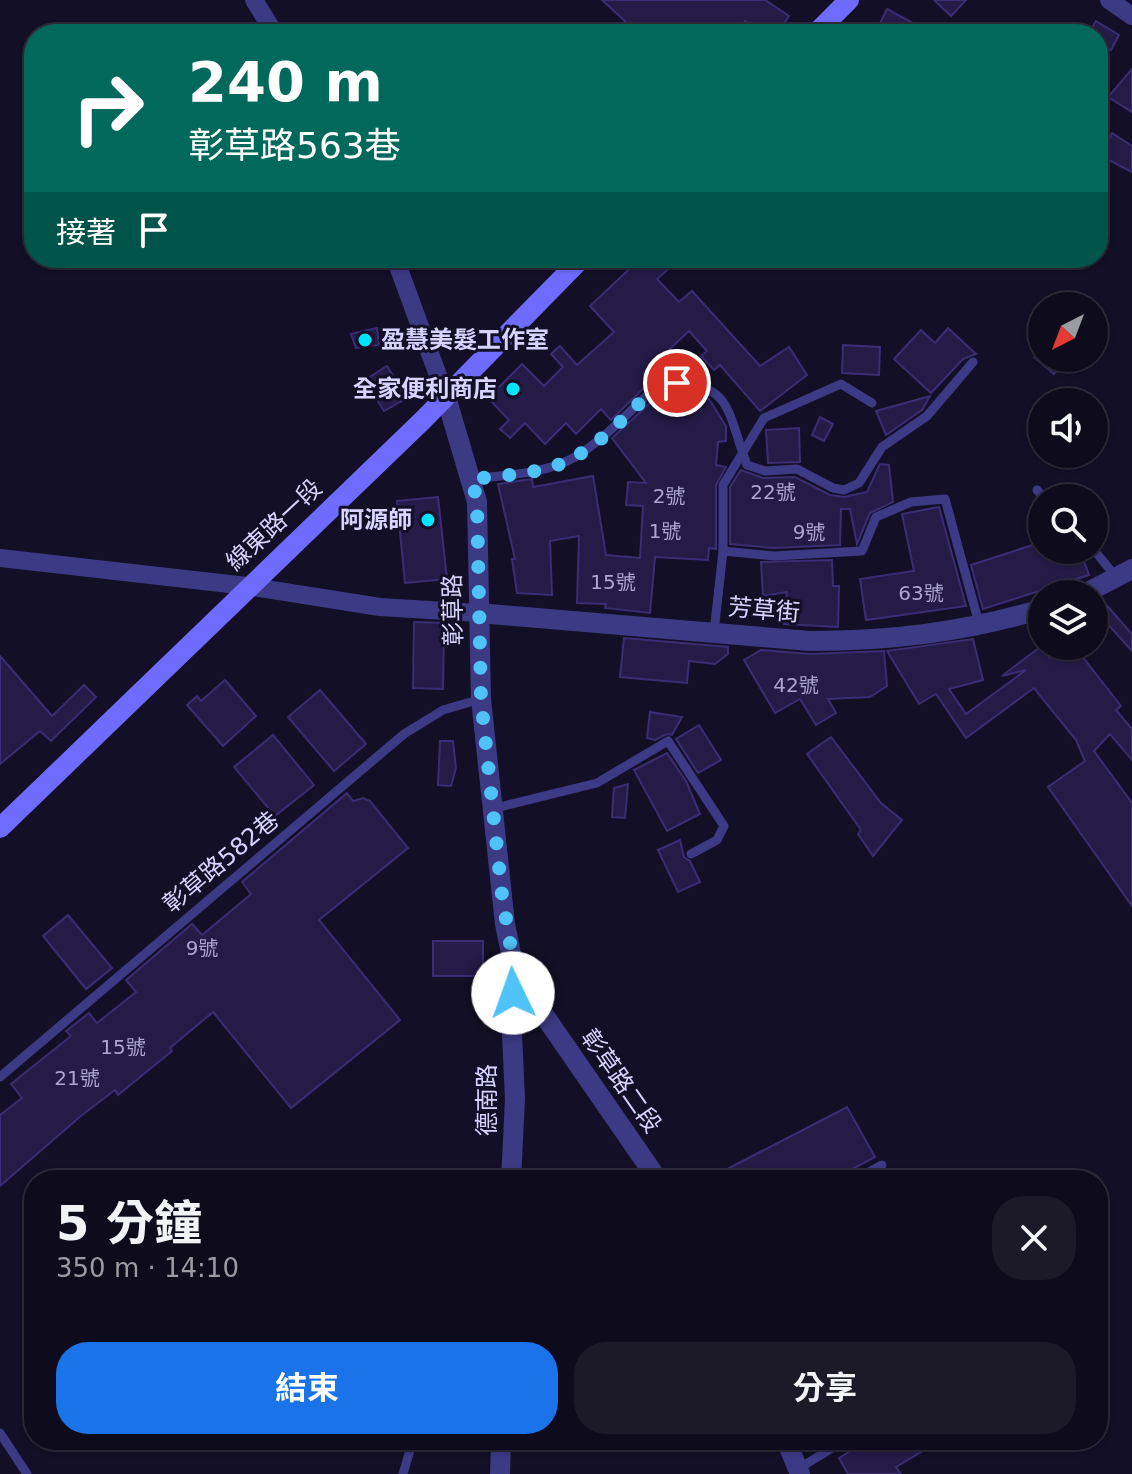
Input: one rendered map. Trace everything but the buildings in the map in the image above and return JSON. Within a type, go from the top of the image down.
[{"type":"main road","points":[[825,24],[849,0]]},
{"type":"main road","name":"線東路一段","points":[[0,828],[446,397],[572,268]]},
{"type":"street","points":[[254,0],[269,24]]},
{"type":"street","points":[[1109,0],[1132,16]]},
{"type":"street","name":"彰草路","points":[[399,268],[446,397],[477,502],[481,699],[491,809],[515,973]]},
{"type":"street","points":[[0,558],[247,586],[380,607],[478,613]]},
{"type":"street","name":"芳草街","points":[[478,613],[853,641],[913,638],[980,627],[1028,613]]},
{"type":"street","name":"德南路","points":[[511,1170],[515,1099],[511,1012],[515,973]]},
{"type":"street","name":"彰草路二段","points":[[515,973],[651,1170]]},
{"type":"street","points":[[500,1474],[501,1450]]},
{"type":"street","points":[[790,1450],[799,1472]]},
{"type":"lane","points":[[472,479],[536,470],[575,457],[611,430],[659,384],[695,382],[717,394],[729,411],[747,465],[765,471],[797,469],[833,488],[844,490],[859,483],[882,447],[927,416],[973,362]]},
{"type":"lane","points":[[714,632],[723,551],[723,485],[764,418],[816,392],[841,384],[872,403]]},
{"type":"lane","points":[[723,551],[774,556],[862,551],[876,517],[911,502],[945,499],[980,627]]},
{"type":"lane","points":[[1108,561],[1124,573]]},
{"type":"lane","name":"彰草路582巷","points":[[0,1077],[404,734],[443,710],[481,699]]},
{"type":"lane","points":[[491,809],[597,783],[668,741],[724,826],[717,840],[691,854]]},
{"type":"lane","points":[[873,1170],[882,1165]]},
{"type":"lane","points":[[0,1433],[27,1474]]},
{"type":"lane","points":[[403,1474],[410,1450]]},
{"type":"lane","points":[[799,1472],[831,1450]]},
{"type":"place","name":"盈慧美髮工作室","points":[[365,340]]},
{"type":"place","name":"全家便利商店","points":[[513,389]]},
{"type":"place","name":"阿源師","points":[[428,520]]},
{"type":"route","points":[[513,993],[515,973],[505,924],[481,699],[477,502],[472,479],[536,470],[575,457],[611,430],[659,384],[677,383]]}]
